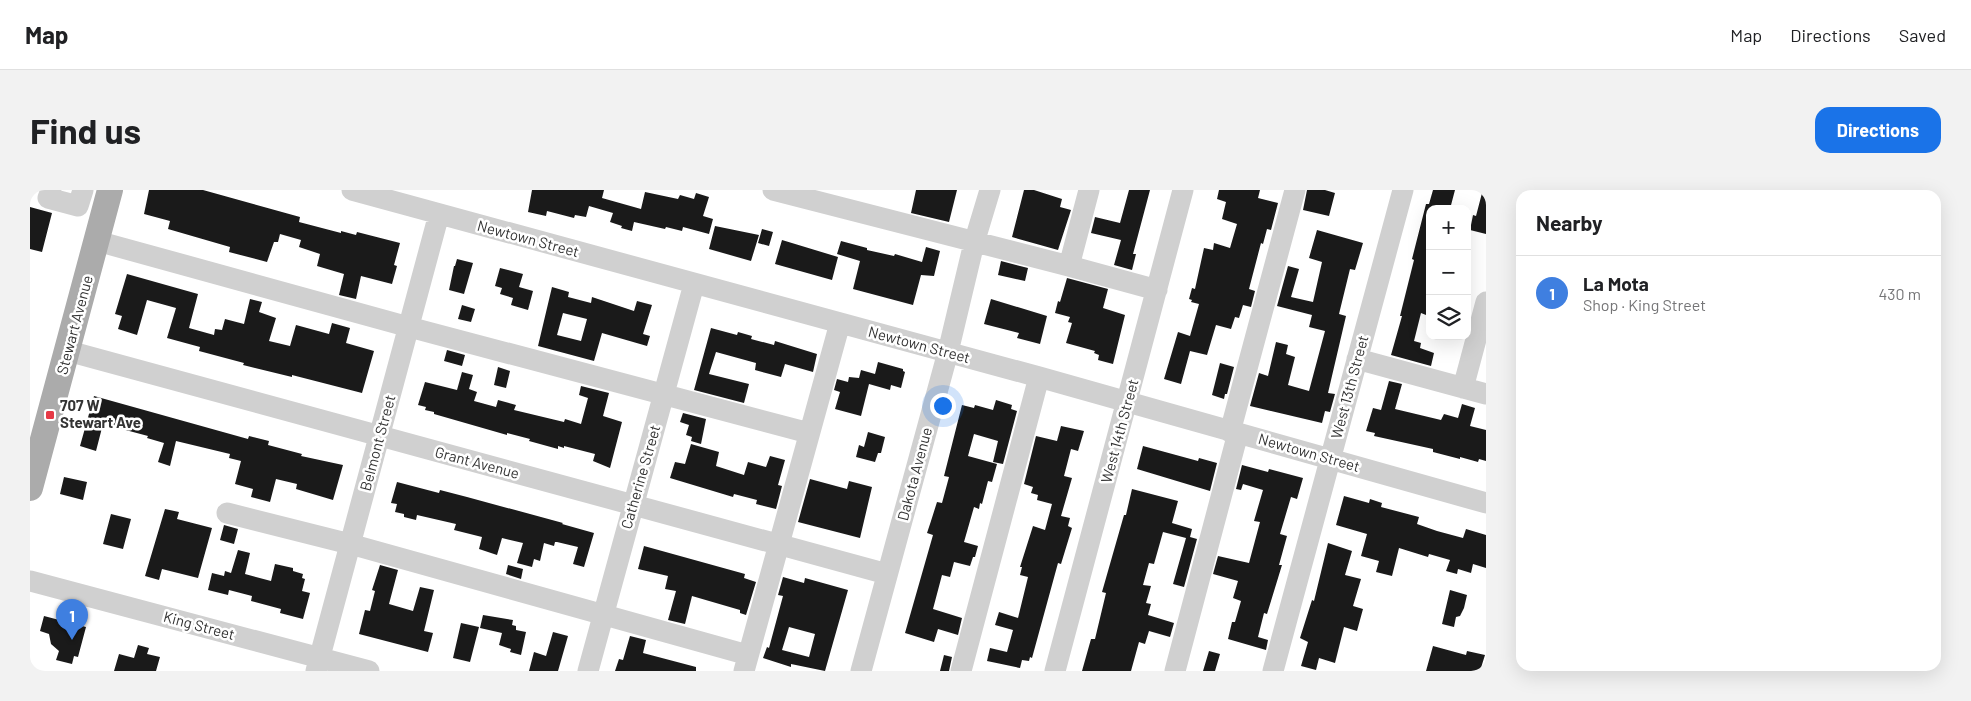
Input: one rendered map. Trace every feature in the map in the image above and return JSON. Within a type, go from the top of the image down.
[{"type":"main road","name":"Stewart Avenue","points":[[30,488],[107,202]]},
{"type":"street","points":[[50,190],[48,198],[80,198],[107,202]]},
{"type":"street","name":"Newtown Street","points":[[352,190],[948,352],[1486,502]]},
{"type":"street","points":[[773,190],[1156,290]]},
{"type":"street","name":"Dakota Avenue","points":[[861,671],[948,352],[974,243],[990,190]]},
{"type":"street","points":[[1069,266],[1089,190]]},
{"type":"street","name":"West 14th Street","points":[[1055,671],[1183,190]]},
{"type":"street","points":[[1175,671],[1295,190]]},
{"type":"street","name":"West 13th Street","points":[[1273,671],[1403,190]]},
{"type":"street","name":"Belmont Street","points":[[318,664],[439,214]]},
{"type":"street","points":[[97,241],[809,433]]},
{"type":"street","name":"Catherine Street","points":[[588,671],[694,284]]},
{"type":"street","points":[[1463,388],[1486,302]]},
{"type":"street","points":[[227,513],[350,544],[603,614],[746,663],[840,323]]},
{"type":"street","name":"Grant Avenue","points":[[68,351],[887,574]]},
{"type":"street","points":[[1357,359],[1486,394]]},
{"type":"street","points":[[961,671],[1038,377]]},
{"type":"street","name":"King Street","points":[[30,581],[318,664],[368,671]]},
{"type":"building","points":[[149,190],[203,190],[300,217],[299,222],[341,233],[341,231],[356,235],[357,232],[400,243],[394,265],[397,266],[392,284],[361,276],[356,299],[339,295],[344,274],[317,266],[320,254],[299,247],[301,240],[280,234],[278,242],[274,242],[267,262],[229,252],[230,247],[168,229],[170,221],[144,214]]},
{"type":"building","points":[[532,190],[604,190],[602,198],[641,209],[645,192],[678,199],[680,195],[694,199],[696,193],[709,197],[703,216],[713,219],[709,234],[683,227],[682,231],[634,222],[632,231],[610,222],[613,213],[589,206],[586,217],[575,215],[574,218],[547,211],[546,216],[528,212]]},
{"type":"building","points":[[916,190],[957,190],[949,222],[911,213]]},
{"type":"building","points":[[1024,190],[1034,190],[1062,199],[1060,207],[1071,210],[1058,250],[1012,237]]},
{"type":"building","points":[[1129,190],[1150,190],[1133,254],[1136,254],[1132,270],[1114,265],[1121,240],[1091,233],[1095,217],[1120,223]]},
{"type":"building","points":[[1219,190],[1260,190],[1258,198],[1278,203],[1271,230],[1267,229],[1263,244],[1261,243],[1249,289],[1255,291],[1251,307],[1243,305],[1239,318],[1235,317],[1231,329],[1216,325],[1207,355],[1190,351],[1181,384],[1164,379],[1178,332],[1190,336],[1199,304],[1191,302],[1192,300],[1189,299],[1192,288],[1195,289],[1204,248],[1213,250],[1214,243],[1230,248],[1237,224],[1222,219],[1226,202],[1217,199]]},
{"type":"building","points":[[1307,190],[1325,190],[1335,193],[1329,216],[1303,210]]},
{"type":"building","points":[[1433,190],[1455,190],[1451,205],[1426,205],[1426,315],[1421,313],[1414,341],[1421,343],[1420,348],[1434,353],[1431,366],[1391,355],[1402,316],[1400,316],[1414,260],[1412,259],[1426,204],[1429,204]]},
{"type":"building","points":[[1482,193],[1486,194],[1486,234],[1471,230],[1473,215],[1476,216]]},
{"type":"building","points":[[30,207],[52,213],[42,252],[30,249]]},
{"type":"building","points":[[715,226],[759,235],[751,261],[709,249]]},
{"type":"building","points":[[762,229],[773,232],[769,246],[758,243]]},
{"type":"building","points":[[1317,230],[1363,243],[1355,270],[1350,269],[1339,314],[1346,316],[1328,393],[1335,394],[1330,412],[1325,411],[1322,423],[1250,406],[1259,373],[1268,376],[1276,342],[1288,345],[1286,354],[1295,357],[1288,385],[1309,391],[1325,331],[1309,327],[1312,315],[1277,306],[1288,266],[1299,269],[1291,297],[1313,302],[1322,262],[1309,258]]},
{"type":"building","points":[[782,240],[838,257],[832,280],[775,264]]},
{"type":"building","points":[[841,241],[867,248],[867,250],[894,256],[895,254],[922,262],[926,247],[940,251],[934,276],[921,275],[913,305],[853,289],[860,261],[837,254]]},
{"type":"building","points":[[457,259],[473,263],[464,294],[449,290]]},
{"type":"building","points":[[1001,261],[1028,268],[1025,281],[998,275]]},
{"type":"building","points":[[500,268],[523,274],[519,287],[533,291],[528,310],[511,305],[513,298],[500,294],[502,288],[495,286]]},
{"type":"building","points":[[127,274],[198,294],[189,328],[214,335],[215,329],[222,330],[225,319],[244,324],[250,299],[262,302],[259,312],[276,318],[269,341],[290,346],[296,325],[329,334],[332,323],[350,328],[346,343],[374,351],[362,393],[243,365],[244,363],[199,351],[200,347],[167,338],[176,308],[147,300],[137,335],[118,329],[122,316],[115,314]]},
{"type":"building","points":[[1067,278],[1108,289],[1103,308],[1125,315],[1113,364],[1098,360],[1099,355],[1094,353],[1095,351],[1066,343],[1072,323],[1068,322],[1070,317],[1055,313]]},
{"type":"building","points":[[552,287],[569,292],[568,297],[591,303],[592,297],[634,311],[637,301],[652,305],[643,334],[650,336],[647,346],[602,333],[594,361],[538,346]],"holes":[[[563,313],[587,319],[581,341],[557,335]]]},
{"type":"building","points":[[991,299],[1047,316],[1040,344],[1017,338],[1019,333],[984,324]]},
{"type":"building","points":[[462,305],[475,309],[471,322],[458,319]]},
{"type":"building","points":[[711,328],[737,335],[738,332],[752,336],[751,339],[774,345],[775,341],[817,354],[813,372],[785,364],[781,377],[755,370],[756,363],[716,352],[709,374],[749,384],[744,403],[694,390]]},
{"type":"building","points":[[447,350],[465,355],[462,366],[444,361]]},
{"type":"building","points":[[878,362],[903,369],[905,372],[901,388],[891,385],[890,390],[869,384],[861,416],[835,409],[840,392],[834,390],[837,379],[848,382],[849,377],[859,378],[861,370],[875,374]]},
{"type":"building","points":[[1220,363],[1234,367],[1224,399],[1212,395]]},
{"type":"building","points":[[498,367],[510,371],[506,388],[494,385]]},
{"type":"building","points":[[462,372],[473,375],[469,389],[477,392],[474,401],[496,407],[498,400],[516,405],[514,410],[564,422],[565,419],[581,424],[588,398],[579,395],[581,386],[609,393],[603,416],[622,422],[610,468],[593,461],[595,454],[564,446],[564,448],[558,446],[558,449],[529,441],[530,439],[507,433],[507,435],[434,414],[434,412],[425,410],[426,407],[418,405],[425,382],[457,390]]},
{"type":"building","points":[[1389,381],[1402,384],[1395,409],[1441,420],[1444,414],[1458,418],[1462,404],[1475,408],[1470,426],[1486,430],[1486,461],[1479,459],[1478,462],[1460,457],[1460,459],[1433,452],[1433,449],[1374,436],[1375,433],[1366,431],[1373,408],[1381,410]]},
{"type":"building","points":[[94,396],[248,439],[249,436],[269,441],[268,445],[302,454],[301,456],[343,465],[333,500],[296,489],[297,484],[276,479],[270,502],[251,497],[253,489],[235,484],[241,461],[229,458],[230,454],[176,441],[170,466],[158,462],[164,443],[147,438],[148,436],[103,424],[96,451],[80,446]]},
{"type":"building","points":[[996,400],[1012,405],[1011,409],[1017,411],[1003,464],[993,462],[998,441],[974,434],[968,456],[997,464],[992,482],[988,481],[982,504],[980,503],[979,509],[974,507],[964,542],[978,546],[975,557],[973,557],[970,566],[954,562],[950,577],[942,575],[933,609],[962,618],[958,635],[938,629],[934,642],[905,633],[933,535],[927,533],[937,502],[942,503],[949,477],[944,476],[962,405],[974,408],[975,405],[993,410]]},
{"type":"building","points":[[683,413],[706,419],[701,444],[691,441],[692,437],[686,435],[689,425],[680,422]]},
{"type":"building","points":[[1061,426],[1084,431],[1078,451],[1071,449],[1064,476],[1072,478],[1061,516],[1070,518],[1068,526],[1072,528],[1061,564],[1058,563],[1032,658],[1030,657],[1029,661],[1022,660],[1020,668],[987,661],[990,648],[1007,652],[1013,630],[995,625],[999,612],[1018,618],[1028,577],[1020,575],[1022,567],[1020,567],[1033,526],[1045,530],[1052,504],[1037,500],[1038,495],[1031,493],[1033,487],[1024,484],[1036,436],[1057,441]]},
{"type":"building","points":[[868,432],[885,437],[881,453],[878,453],[875,462],[856,457],[859,445],[864,447]]},
{"type":"building","points":[[691,444],[719,452],[716,466],[744,475],[748,462],[766,467],[770,456],[785,460],[778,485],[782,486],[776,509],[756,504],[757,500],[734,494],[733,497],[670,478],[675,462],[685,464]]},
{"type":"building","points":[[1143,446],[1198,461],[1199,458],[1217,463],[1210,491],[1137,469]]},
{"type":"building","points":[[1242,465],[1268,472],[1269,469],[1303,478],[1297,499],[1291,497],[1280,534],[1287,536],[1279,565],[1282,565],[1267,614],[1264,613],[1258,637],[1268,640],[1266,650],[1228,639],[1232,622],[1235,622],[1241,601],[1233,598],[1238,581],[1213,574],[1218,556],[1249,563],[1260,522],[1254,521],[1263,490],[1243,484],[1241,490],[1236,489]]},
{"type":"building","points":[[64,477],[87,482],[83,500],[60,494]]},
{"type":"building","points":[[810,479],[847,489],[849,481],[872,487],[860,538],[798,522]]},
{"type":"building","points":[[397,482],[439,493],[440,490],[594,533],[584,567],[573,564],[578,547],[557,542],[555,542],[554,546],[544,543],[540,561],[534,559],[532,567],[517,563],[523,543],[502,538],[497,555],[479,549],[482,537],[454,530],[456,524],[417,515],[416,520],[404,517],[404,514],[395,512],[397,504],[391,503]]},
{"type":"building","points":[[1132,489],[1178,501],[1172,523],[1192,529],[1190,537],[1197,539],[1184,587],[1173,584],[1186,538],[1163,532],[1154,564],[1149,563],[1143,585],[1151,586],[1146,603],[1151,604],[1148,615],[1174,623],[1170,637],[1149,631],[1145,644],[1139,642],[1131,671],[1082,671],[1091,639],[1095,639],[1106,593],[1102,592],[1124,515],[1126,515]]},
{"type":"building","points":[[1344,496],[1369,503],[1370,499],[1382,503],[1381,507],[1419,517],[1417,524],[1437,531],[1463,538],[1466,529],[1486,535],[1486,568],[1473,564],[1471,573],[1458,569],[1457,574],[1446,571],[1450,560],[1429,554],[1428,557],[1399,548],[1392,576],[1376,572],[1379,561],[1361,556],[1367,534],[1336,525]]},
{"type":"building","points":[[165,509],[179,512],[177,519],[212,528],[198,578],[162,569],[159,580],[145,576]]},
{"type":"building","points":[[111,514],[131,519],[123,549],[103,544]]},
{"type":"building","points":[[224,525],[238,529],[234,544],[220,540]]},
{"type":"building","points":[[1328,543],[1352,551],[1345,575],[1361,579],[1353,606],[1363,609],[1357,631],[1344,627],[1335,663],[1319,658],[1316,670],[1301,666],[1308,642],[1300,638],[1312,600],[1314,601]]},
{"type":"building","points":[[644,546],[745,574],[744,578],[756,582],[746,615],[740,613],[740,610],[692,596],[685,624],[668,620],[676,591],[665,589],[668,576],[638,569]]},
{"type":"building","points":[[238,550],[250,553],[245,574],[271,581],[275,564],[293,568],[293,571],[303,574],[302,578],[305,579],[302,591],[310,593],[303,619],[280,613],[281,609],[251,601],[252,596],[229,590],[228,595],[208,590],[212,573],[224,576],[225,571],[231,573]]},
{"type":"building","points":[[380,565],[398,570],[389,604],[413,611],[420,587],[434,590],[424,631],[433,633],[428,652],[359,634],[365,610],[370,611],[375,591],[372,590]]},
{"type":"building","points":[[508,565],[523,569],[521,579],[506,574]]},
{"type":"building","points":[[783,577],[804,583],[805,578],[848,590],[825,671],[791,664],[791,667],[763,658],[767,647],[769,648],[783,596],[778,595]],"holes":[[[789,627],[815,634],[809,657],[782,650]]]},
{"type":"building","points":[[1450,590],[1467,595],[1464,608],[1460,616],[1456,617],[1454,627],[1442,624]]},
{"type":"building","points":[[483,615],[513,620],[512,625],[516,626],[516,630],[526,632],[521,655],[510,652],[511,649],[499,645],[502,633],[480,628]]},
{"type":"building","points":[[44,616],[86,627],[78,657],[74,656],[72,664],[56,660],[59,651],[51,644],[49,634],[40,631]]},
{"type":"building","points":[[461,623],[479,627],[470,662],[453,658]]},
{"type":"building","points":[[553,632],[568,636],[558,671],[529,671],[534,652],[546,656]]},
{"type":"building","points":[[630,636],[646,640],[643,653],[696,667],[696,671],[615,671],[619,659],[623,660]]},
{"type":"building","points":[[138,645],[149,648],[147,654],[160,657],[156,671],[114,671],[119,654],[134,658]]},
{"type":"building","points":[[1433,646],[1466,655],[1467,651],[1485,655],[1480,671],[1426,671]]},
{"type":"building","points":[[1209,651],[1220,654],[1215,671],[1203,671]]},
{"type":"building","points":[[944,655],[952,657],[949,671],[940,671]]},
{"type":"place","name":"707 W Stewart Ave","points":[[50,415]]},
{"type":"place","name":"La Mota","points":[[72,640]]}]
